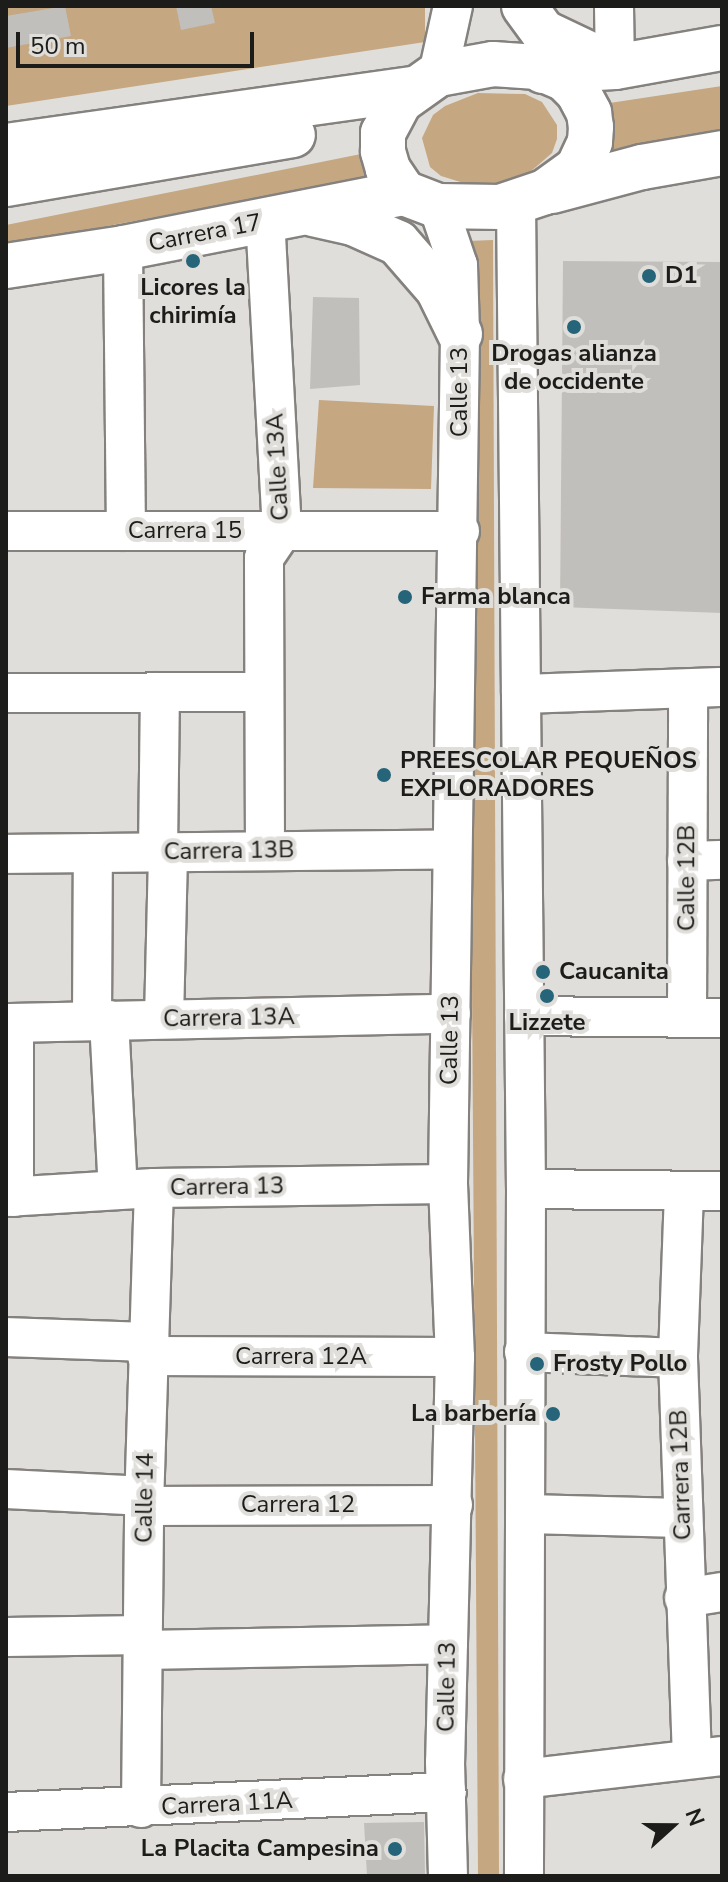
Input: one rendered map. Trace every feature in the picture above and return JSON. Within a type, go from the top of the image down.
[{"type":"main road","points":[[524,6],[543,32],[615,67]]},
{"type":"main road","points":[[548,76],[722,48]]},
{"type":"main road","points":[[6,184],[415,93],[493,64],[548,76],[722,74]]},
{"type":"main road","points":[[546,188],[590,142],[591,127],[589,113],[548,76]]},
{"type":"main road","points":[[6,146],[415,93]]},
{"type":"main road","points":[[415,93],[383,133],[383,151],[388,169],[421,200],[481,209],[546,188],[722,153]]},
{"type":"main road","points":[[546,188],[615,158],[722,138]]},
{"type":"main road","name":"Carrera 17","points":[[6,266],[123,248],[284,217],[421,200]]},
{"type":"main road","points":[[284,217],[353,223],[398,243],[438,289],[460,334]]},
{"type":"street","points":[[415,93],[453,6]]},
{"type":"street","points":[[515,6],[548,76]]},
{"type":"street","points":[[614,6],[615,67]]},
{"type":"street","points":[[524,1876],[527,1514],[521,694],[546,188]]},
{"type":"street","name":"Calle 13","points":[[421,200],[458,265],[460,334],[460,531],[448,1184],[455,1357],[448,1644],[448,1876]]},
{"type":"street","name":"Calle 13A","points":[[265,851],[264,558],[282,531],[284,217]]},
{"type":"street","points":[[123,248],[126,531]]},
{"type":"street","name":"Carrera 15","points":[[6,531],[460,531]]},
{"type":"street","points":[[521,694],[705,688]]},
{"type":"street","name":"Calle 12B","points":[[704,1018],[705,688]]},
{"type":"street","points":[[160,692],[164,1019]]},
{"type":"street","points":[[6,693],[264,692]]},
{"type":"street","name":"Carrera 13B","points":[[6,854],[452,849]]},
{"type":"street","name":"Calle 14","points":[[93,853],[100,1021],[136,1189],[148,1349],[141,1808]]},
{"type":"street","name":"Carrera 13A","points":[[10,1023],[451,1014]]},
{"type":"street","points":[[524,1016],[704,1018]]},
{"type":"street","points":[[10,1023],[10,1197]]},
{"type":"street","name":"Carrera 13","points":[[10,1197],[136,1189],[448,1184]]},
{"type":"street","points":[[526,1189],[722,1191]]},
{"type":"street","name":"Carrera 12B","points":[[684,1192],[678,1358],[684,1598],[707,1757]]},
{"type":"street","name":"Carrera 12A","points":[[6,1337],[148,1349],[455,1357]]},
{"type":"street","points":[[524,1352],[678,1358]]},
{"type":"street","name":"Carrera 12","points":[[6,1489],[145,1501],[453,1505]]},
{"type":"street","points":[[527,1514],[682,1518]]},
{"type":"street","points":[[684,1598],[722,1592]]},
{"type":"street","points":[[6,1637],[143,1642],[448,1644]]},
{"type":"street","points":[[523,1779],[707,1757]]},
{"type":"street","name":"Carrera 11A","points":[[6,1812],[447,1792]]},
{"type":"shaded area","points":[[6,6],[425,6],[425,42],[6,106]]},
{"type":"shaded area","points":[[722,86],[722,131],[610,150],[603,104]]},
{"type":"shaded area","points":[[478,93],[525,94],[542,102],[557,125],[557,139],[552,153],[530,172],[500,183],[467,184],[441,176],[430,167],[422,138],[433,115],[445,106]]},
{"type":"shaded area","points":[[366,153],[370,177],[6,245],[6,225]]},
{"type":"shaded area","points":[[493,240],[499,1876],[478,1876],[467,241]]},
{"type":"shaded area","points":[[319,400],[434,406],[431,489],[313,488]]},
{"type":"building","points":[[65,6],[71,36],[6,48],[6,16]]},
{"type":"building","points":[[176,6],[211,6],[215,23],[181,30]]},
{"type":"building","points":[[563,261],[722,262],[722,613],[560,607]]},
{"type":"building","points":[[313,297],[359,298],[360,385],[310,389]]},
{"type":"building","name":"La Placita Campesina","points":[[424,1822],[425,1876],[367,1876],[364,1823]]},
{"type":"place","name":"Licores la chirimía","points":[[193,261]]},
{"type":"place","name":"D1","points":[[649,276]]},
{"type":"place","name":"Drogas alianza de occidente","points":[[574,327]]},
{"type":"place","name":"Farma blanca","points":[[405,597]]},
{"type":"place","name":"PREESCOLAR PEQUEÑOS EXPLORADORES","points":[[384,775]]},
{"type":"place","name":"Caucanita","points":[[543,972]]},
{"type":"place","name":"Lizzete","points":[[547,996]]},
{"type":"place","name":"Frosty Pollo","points":[[537,1364]]},
{"type":"place","name":"La barbería","points":[[553,1414]]},
{"type":"place","name":"La Placita Campesina","points":[[395,1849]]}]
